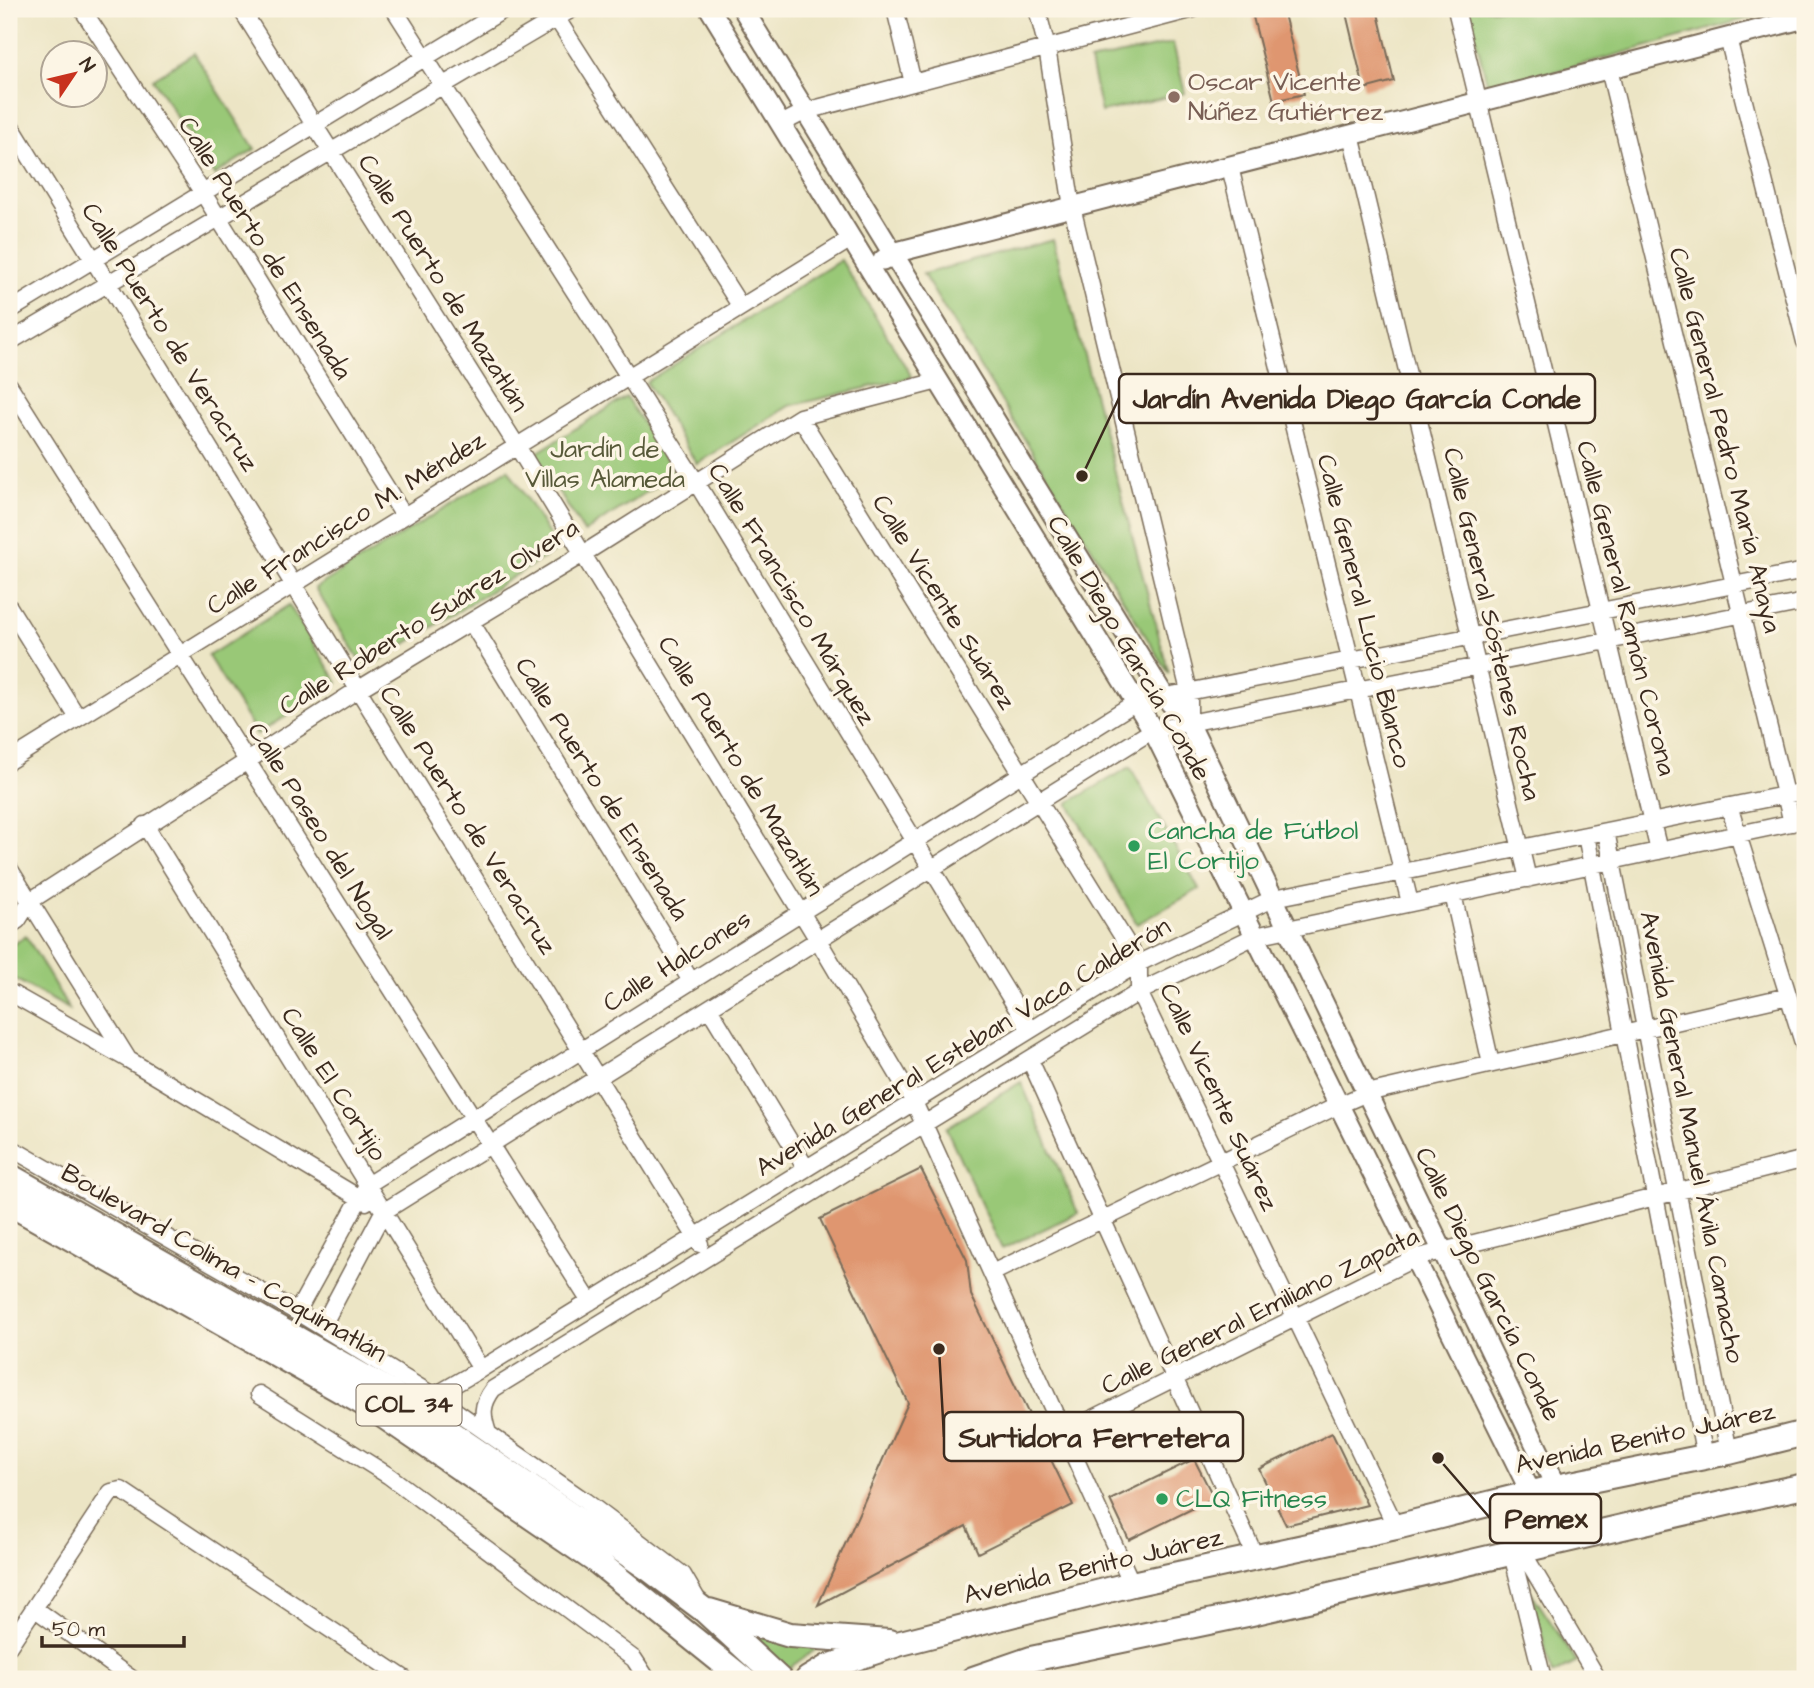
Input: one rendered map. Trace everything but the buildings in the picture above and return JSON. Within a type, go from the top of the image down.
[{"type":"main road","name":"Boulevard Colima - Coquimatlán","points":[[9,1175],[388,1391],[648,1568],[704,1610],[779,1679]]},
{"type":"main road","name":"Boulevard Colima - Coquimatlán","points":[[9,1203],[372,1408],[599,1563],[743,1679]]},
{"type":"main road","name":"Avenida Benito Juárez","points":[[808,1679],[828,1667],[901,1643],[1132,1584],[1396,1527],[1556,1487],[1805,1433]]},
{"type":"main road","points":[[974,1679],[1031,1659],[1247,1614],[1805,1486]]},
{"type":"main road","points":[[704,1610],[790,1635],[901,1643]]},
{"type":"main road","points":[[713,1679],[714,1654]]},
{"type":"street","name":"Calle Puerto de Ensenada","points":[[82,9],[203,192],[404,516]]},
{"type":"street","name":"Calle Puerto de Mazatlán","points":[[241,9],[517,446],[914,1102],[1132,1584]]},
{"type":"street","name":"Calle Francisco Márquez","points":[[394,9],[630,376],[1030,1030]]},
{"type":"street","points":[[9,311],[505,9]]},
{"type":"street","points":[[9,342],[442,85],[553,13],[572,9]]},
{"type":"street","name":"Calle Diego García Conde","points":[[710,9],[1153,730],[1531,1493],[1563,1541]]},
{"type":"street","name":"Calle Diego García Conde","points":[[743,9],[1164,696],[1189,723],[1556,1487],[1563,1541]]},
{"type":"street","points":[[895,9],[913,83]]},
{"type":"street","points":[[1037,9],[1047,48],[1072,207],[1189,691],[1189,723]]},
{"type":"street","name":"Calle General Ramón Corona","points":[[1456,9],[1659,851]]},
{"type":"street","points":[[781,124],[806,111],[1188,10]]},
{"type":"street","points":[[553,13],[741,307]]},
{"type":"street","points":[[870,269],[892,253],[1805,18]]},
{"type":"street","points":[[1728,38],[1805,342]]},
{"type":"street","name":"Calle General Pedro María Anaya","points":[[1609,69],[1786,795],[1799,822]]},
{"type":"street","name":"Calle Puerto de Veracruz","points":[[9,123],[708,1257]]},
{"type":"street","name":"Calle General Sóstenes Rocha","points":[[1351,135],[1528,879]]},
{"type":"street","name":"Calle General Lucio Blanco","points":[[1230,167],[1410,903]]},
{"type":"street","name":"Calle Francisco M. Méndez","points":[[9,761],[851,239]]},
{"type":"street","name":"Calle Roberto Suárez Olvera","points":[[9,926],[18,920],[30,901],[145,825],[359,689],[583,554],[800,417],[938,381]]},
{"type":"street","name":"Calle Paseo del Nogal","points":[[9,386],[590,1302]]},
{"type":"street","name":"Calle Vicente Suárez","points":[[800,417],[1139,963],[1139,992],[1396,1527]]},
{"type":"street","name":"Calle Halcones","points":[[297,1312],[363,1191],[473,1118],[1136,702],[1805,571]]},
{"type":"street","points":[[322,1327],[383,1212],[1153,730],[1805,602]]},
{"type":"street","points":[[9,607],[78,718]]},
{"type":"street","name":"Calle Puerto de Ensenada","points":[[471,622],[691,981]]},
{"type":"street","name":"Avenida General Esteban Vaca Calderón","points":[[434,1396],[1139,963],[1274,898],[1805,791]]},
{"type":"street","points":[[1729,806],[1805,1049]]},
{"type":"street","name":"Avenida General Esteban Vaca Calderón","points":[[488,1433],[482,1416],[484,1402],[493,1389],[1139,992],[1255,936],[1799,822]]},
{"type":"street","name":"Calle El Cortijo","points":[[145,825],[363,1191]]},
{"type":"street","name":"Avenida General Manuel Ávila Camacho","points":[[1606,831],[1678,1190],[1717,1454]]},
{"type":"street","name":"Avenida General Manuel Ávila Camacho","points":[[1586,835],[1655,1196],[1717,1454]]},
{"type":"street","points":[[9,868],[129,1060]]},
{"type":"street","points":[[1453,894],[1491,1064]]},
{"type":"street","points":[[9,992],[363,1191],[383,1212],[481,1369]]},
{"type":"street","points":[[992,1273],[1367,1093],[1788,996]]},
{"type":"street","points":[[709,1008],[807,1168]]},
{"type":"street","points":[[1030,1060],[1256,1558]]},
{"type":"street","points":[[848,1143],[861,1163]]},
{"type":"street","points":[[9,1147],[297,1312],[434,1396],[585,1501],[683,1575],[704,1610]]},
{"type":"street","name":"Calle General Emiliano Zapata","points":[[1064,1433],[1415,1258],[1805,1158]]},
{"type":"street","points":[[259,1394],[389,1476],[634,1659],[647,1679]]},
{"type":"street","points":[[9,1646],[111,1492],[121,1490],[405,1679]]},
{"type":"street","points":[[1517,1552],[1543,1679]]},
{"type":"street","points":[[1517,1552],[1598,1679]]},
{"type":"street","points":[[34,1608],[132,1679]]},
{"type":"green space","points":[[1468,9],[1782,9],[1489,90]]},
{"type":"green space","points":[[1173,43],[1185,93],[1101,112],[1090,61]]},
{"type":"green space","points":[[194,53],[255,149],[214,175],[153,79]]},
{"type":"green space","points":[[1053,239],[1169,674],[923,274]]},
{"type":"green space","points":[[841,260],[912,377],[789,406],[697,464],[646,382]]},
{"type":"green space","name":"Jardín de Villas Alameda","points":[[626,397],[675,474],[584,532],[535,454]]},
{"type":"green space","points":[[508,469],[558,549],[365,669],[315,588]]},
{"type":"green space","points":[[289,605],[338,683],[257,734],[208,656]]},
{"type":"green space","name":"Cancha de Fútbol El Cortijo","points":[[1130,767],[1199,889],[1137,924],[1068,803]]},
{"type":"green space","points":[[26,936],[69,1009],[9,976],[9,947]]},
{"type":"green space","points":[[1021,1082],[1078,1213],[1002,1249],[946,1128]]},
{"type":"green space","points":[[1531,1592],[1577,1662],[1552,1675]]},
{"type":"green space","points":[[742,1630],[818,1648],[786,1670]]},
{"type":"place","name":"Oscar Vicente Núñez Gutiérrez","points":[[1174,97]]},
{"type":"place","name":"Jardín Avenida Diego García Conde","points":[[1082,476]]},
{"type":"place","name":"Cancha de Fútbol El Cortijo","points":[[1134,846]]},
{"type":"place","name":"Surtidora Ferretera","points":[[939,1349]]},
{"type":"place","name":"Pemex","points":[[1438,1458]]},
{"type":"place","name":"CLQ Fitness","points":[[1162,1499]]}]
